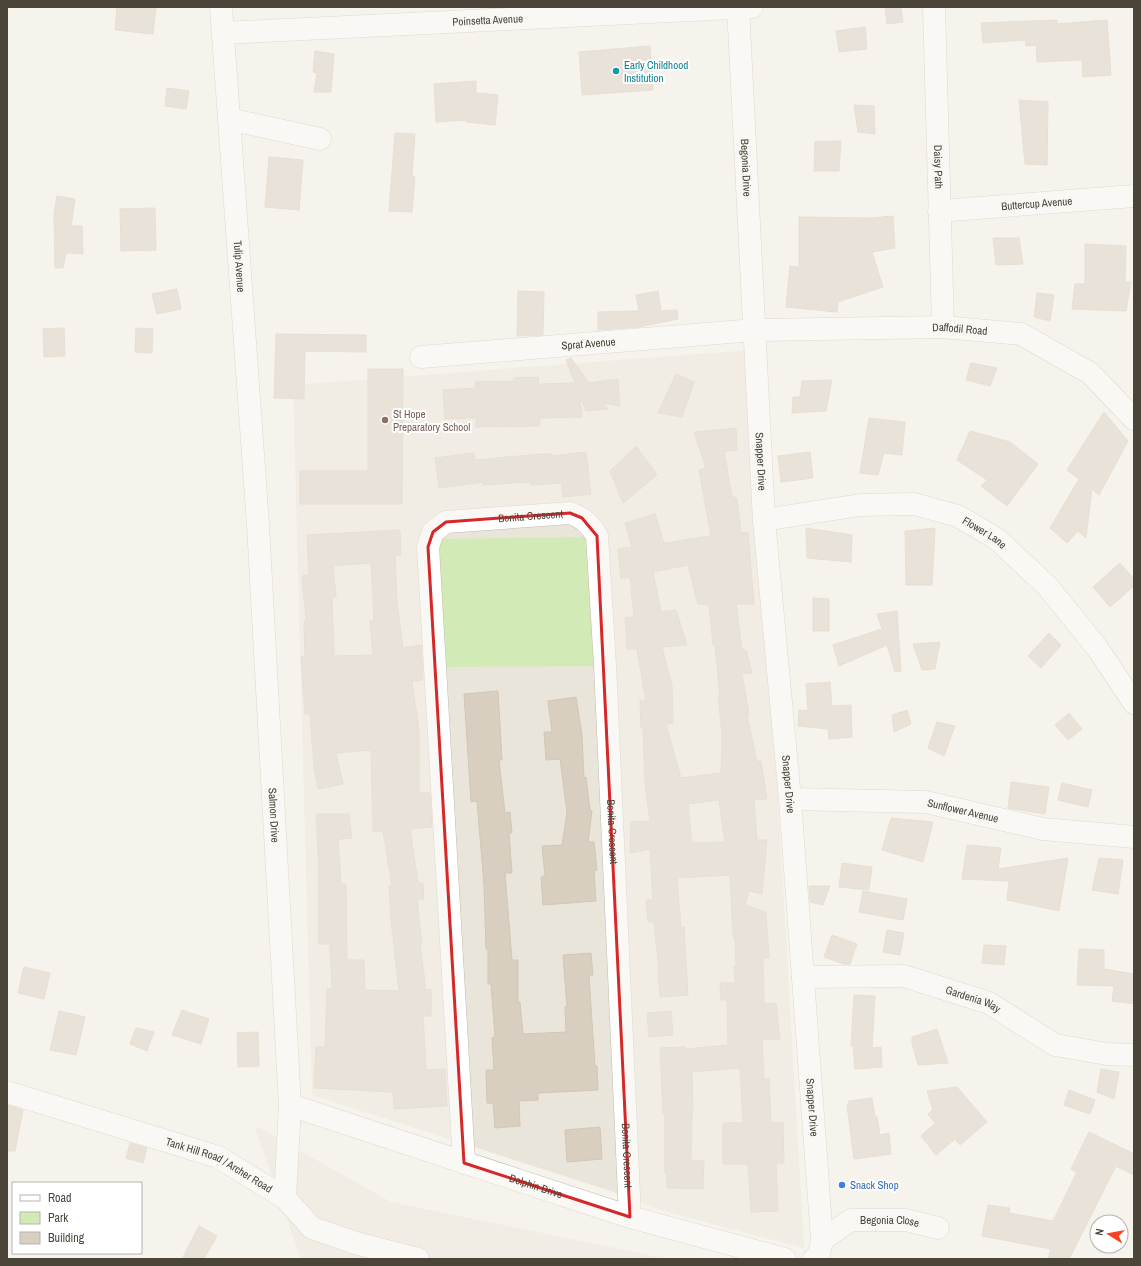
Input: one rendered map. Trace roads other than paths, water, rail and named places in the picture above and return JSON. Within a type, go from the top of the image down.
[{"type":"street","name":"Tulip Avenue","points":[[221,7],[258,525]]},
{"type":"street","name":"Poinsetta Avenue","points":[[223,33],[743,7]]},
{"type":"street","name":"Begonia Drive","points":[[743,7],[755,330]]},
{"type":"street","name":"Daisy Path","points":[[934,7],[943,326]]},
{"type":"street","points":[[229,119],[320,139]]},
{"type":"street","name":"Buttercup Avenue","points":[[939,211],[1134,196]]},
{"type":"street","name":"Daffodil Road","points":[[755,330],[943,326],[1021,334],[1090,373],[1134,419]]},
{"type":"street","name":"Sprat Avenue","points":[[421,357],[755,330]]},
{"type":"street","name":"Snapper Drive","points":[[755,330],[764,520],[790,799],[803,977],[818,1249]]},
{"type":"street","name":"Flower Lane","points":[[764,520],[860,505],[914,504],[958,516],[997,539],[1048,587],[1098,649],[1134,703]]},
{"type":"street","name":"Bonita Crescent","points":[[464,1163],[428,547],[433,532],[446,522],[570,513],[582,518],[597,536],[606,673],[630,1217]]},
{"type":"street","name":"Salmon Drive","points":[[258,525],[290,1105],[285,1198]]},
{"type":"street","name":"Sunflower Avenue","points":[[790,799],[926,802],[1043,829],[1134,837]]},
{"type":"street","name":"Gardenia Way","points":[[803,977],[904,976],[989,1003],[1055,1045],[1107,1054],[1134,1055]]},
{"type":"street","name":"Tank Hill Road / Archer Road","points":[[7,1092],[218,1157],[285,1198],[312,1228],[359,1244],[418,1259]]},
{"type":"street","name":"Dolphin Drive","points":[[290,1105],[630,1217],[786,1259]]},
{"type":"street","name":"Begonia Close","points":[[818,1249],[851,1220],[906,1220],[938,1228]]},
{"type":"place","name":"Early Childhood Institution","points":[[616,71]]},
{"type":"place","name":"St Hope Preparatory School","points":[[385,420]]},
{"type":"place","name":"Snack Shop","points":[[842,1185]]}]
